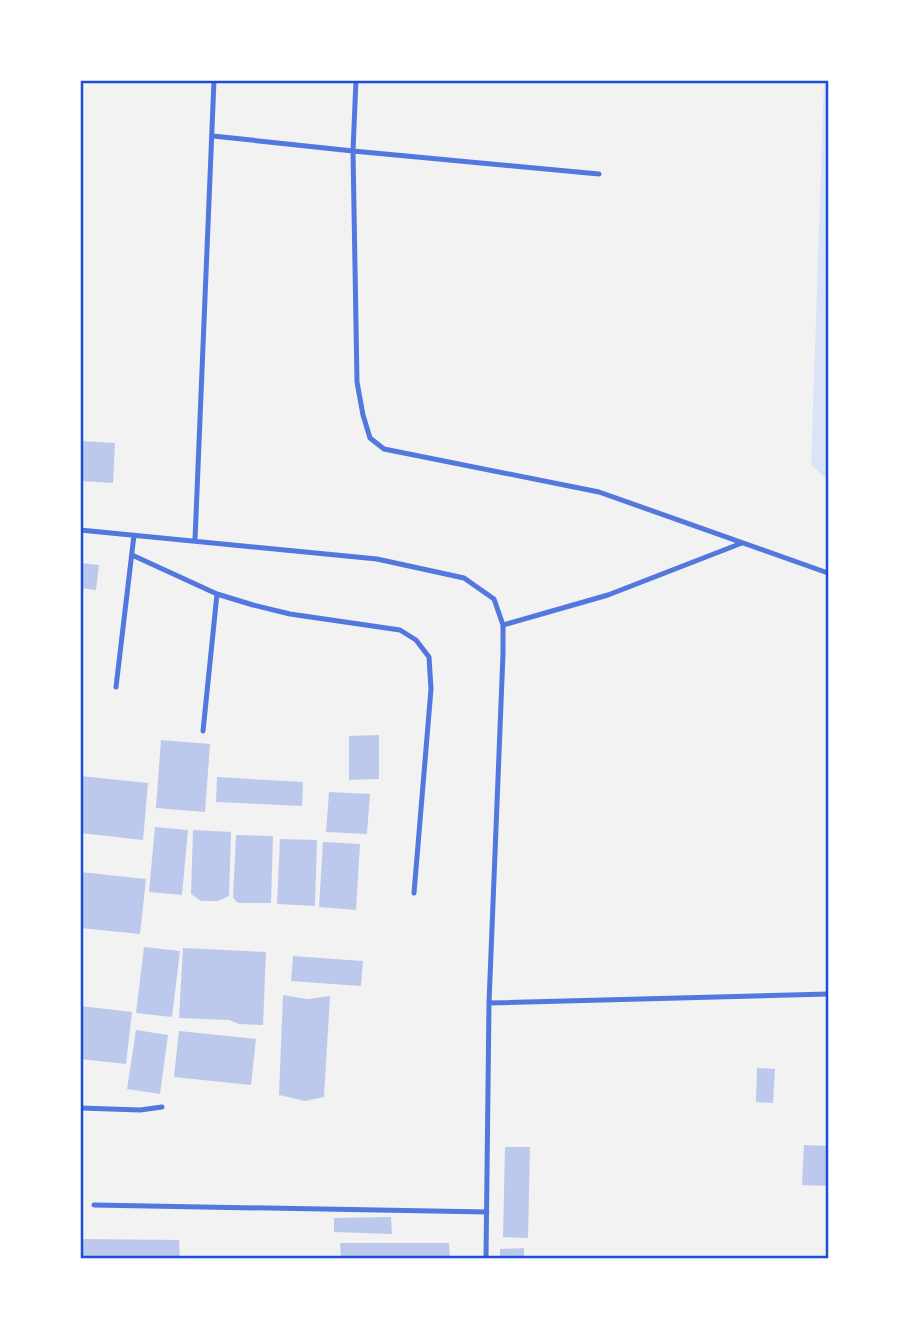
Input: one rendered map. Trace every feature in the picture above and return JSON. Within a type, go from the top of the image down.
[{"type":"lane","points":[[195,540],[214,80]]},
{"type":"lane","points":[[356,80],[353,151],[357,382],[370,438],[384,449],[599,492],[828,573]]},
{"type":"lane","points":[[213,136],[599,174]]},
{"type":"lane","points":[[80,530],[377,559],[464,578],[494,599],[503,625],[489,1003],[486,1258]]},
{"type":"lane","points":[[116,687],[134,535]]},
{"type":"lane","points":[[503,625],[608,595],[743,543]]},
{"type":"lane","points":[[132,555],[217,594],[290,614],[400,631],[416,640],[429,657],[431,689],[414,893]]},
{"type":"lane","points":[[203,731],[217,594]]},
{"type":"lane","points":[[489,1003],[828,994]]},
{"type":"lane","points":[[80,1108],[140,1110],[162,1107]]},
{"type":"lane","points":[[94,1206],[487,1212]]},
{"type":"shaded area","points":[[828,80],[828,480],[811,465],[824,81]]},
{"type":"building","points":[[80,441],[115,443],[113,483],[80,481]]},
{"type":"building","points":[[80,563],[99,565],[96,590],[80,588]]},
{"type":"building","points":[[379,735],[379,779],[349,780],[349,736]]},
{"type":"building","points":[[161,740],[210,744],[205,812],[156,808]]},
{"type":"building","points":[[80,776],[148,783],[143,840],[80,833]]},
{"type":"building","points":[[217,777],[303,782],[302,806],[216,802]]},
{"type":"building","points":[[329,792],[370,794],[367,834],[326,832]]},
{"type":"building","points":[[155,827],[188,830],[182,895],[149,892]]},
{"type":"building","points":[[193,830],[231,832],[229,896],[218,901],[201,901],[191,894]]},
{"type":"building","points":[[236,835],[273,836],[271,903],[238,903],[233,898]]},
{"type":"building","points":[[280,839],[317,840],[315,906],[277,904]]},
{"type":"building","points":[[323,842],[360,844],[356,910],[319,907]]},
{"type":"building","points":[[80,872],[146,879],[140,934],[80,928]]},
{"type":"building","points":[[144,947],[180,951],[172,1017],[136,1013]]},
{"type":"building","points":[[183,948],[266,952],[263,1025],[239,1024],[229,1020],[179,1018]]},
{"type":"building","points":[[293,956],[363,961],[361,986],[291,981]]},
{"type":"building","points":[[283,995],[307,999],[330,996],[324,1097],[305,1101],[279,1095]]},
{"type":"building","points":[[80,1006],[132,1012],[126,1064],[80,1059]]},
{"type":"building","points":[[136,1030],[168,1035],[160,1094],[127,1089]]},
{"type":"building","points":[[179,1031],[256,1039],[251,1085],[174,1077]]},
{"type":"building","points":[[757,1068],[775,1069],[773,1103],[756,1102]]},
{"type":"building","points":[[804,1145],[828,1146],[828,1186],[802,1185]]},
{"type":"building","points":[[505,1147],[530,1147],[528,1238],[503,1237]]},
{"type":"building","points":[[391,1217],[392,1234],[334,1232],[334,1218]]},
{"type":"building","points":[[80,1239],[179,1240],[180,1258],[80,1258]]},
{"type":"building","points":[[340,1243],[449,1243],[450,1258],[341,1258]]},
{"type":"building","points":[[524,1248],[524,1258],[500,1258],[500,1249]]}]
